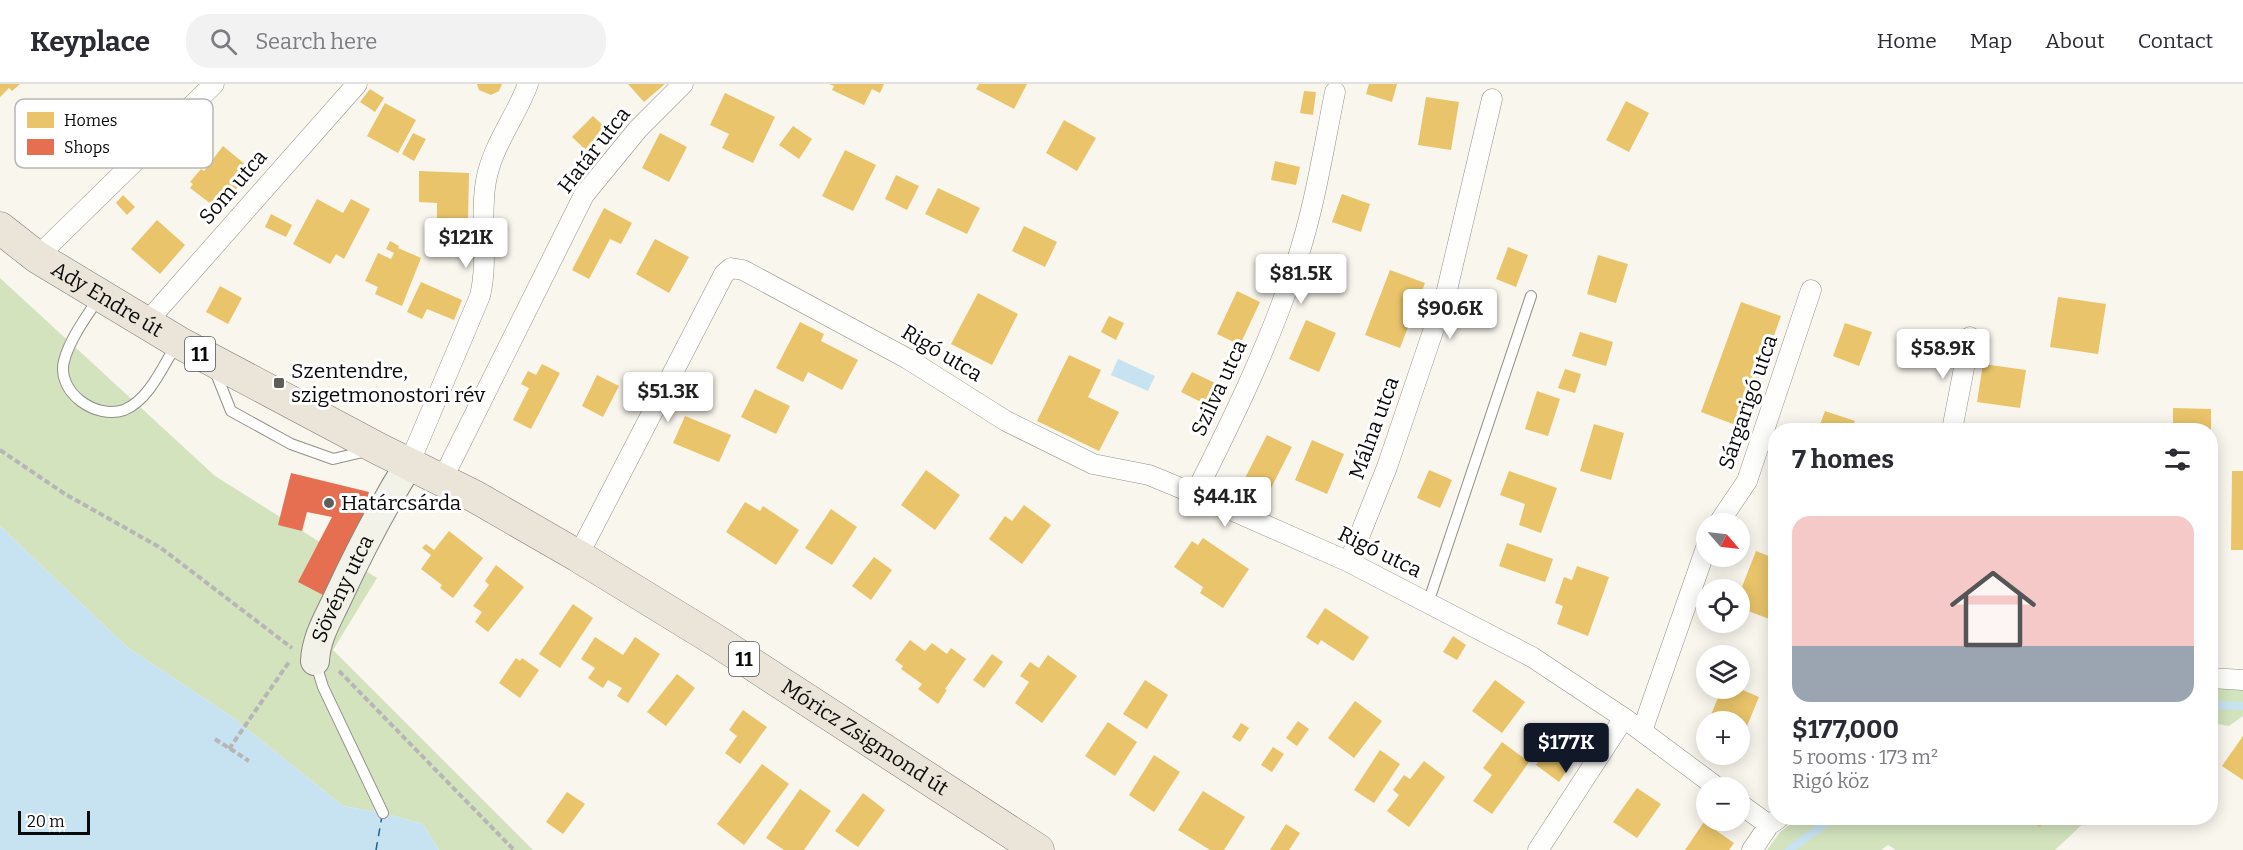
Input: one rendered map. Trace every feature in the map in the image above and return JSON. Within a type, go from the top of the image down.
[{"type":"main road","name":"Ady Endre út","points":[[0,228],[37,257],[178,342],[442,480]]},
{"type":"main road","name":"Móricz Zsigmond út","points":[[442,480],[578,556],[715,640],[1038,850]]},
{"type":"street","points":[[199,99],[214,84]]},
{"type":"street","name":"Som utca","points":[[146,323],[357,84]]},
{"type":"street","name":"Sövény utca","points":[[306,656],[317,641],[377,517],[409,464],[480,296],[484,277],[485,183],[489,165],[528,84]]},
{"type":"street","name":"Határ utca","points":[[442,480],[584,195],[638,129],[683,84]]},
{"type":"street","name":"Szilva utca","points":[[1195,494],[1255,371],[1295,269],[1308,220],[1335,92]]},
{"type":"street","name":"Málna utca","points":[[1349,562],[1387,467],[1447,290],[1492,99]]},
{"type":"street","points":[[37,257],[128,168]]},
{"type":"street","name":"Rigó utca","points":[[578,556],[724,274],[731,268],[743,270],[908,359],[1006,421],[1094,464],[1149,476],[1349,562],[1532,657],[1624,718],[1703,777]]},
{"type":"street","name":"Sárgarigó utca","points":[[1725,513],[1746,481],[1811,290]]},
{"type":"street","points":[[1953,423],[1970,337]]},
{"type":"street","points":[[1642,731],[1699,567]]},
{"type":"street","points":[[2218,678],[2243,680]]},
{"type":"street","points":[[1538,850],[1624,718]]},
{"type":"street","points":[[1750,809],[1768,818]]},
{"type":"street","points":[[1752,850],[1771,825]]},
{"type":"lane","points":[[100,296],[76,333],[63,362],[64,382],[80,402],[106,412],[125,410],[145,395],[178,342]]},
{"type":"lane","name":"Rigó utca","points":[[1428,603],[1531,296]]},
{"type":"lane","points":[[306,656],[383,813]]},
{"type":"path","points":[[0,450],[65,494],[161,548],[306,656],[336,669],[514,850]]},
{"type":"path","points":[[229,749],[245,724],[306,656]]},
{"type":"path","points":[[215,739],[249,761]]},
{"type":"green space","points":[[0,278],[215,476],[377,578],[333,650],[533,850],[439,850],[423,824],[383,813],[343,806],[231,716],[127,647],[0,526]]},
{"type":"green space","points":[[2218,686],[2243,688],[2243,716],[2229,726],[2218,724]]},
{"type":"green space","points":[[1790,825],[2082,825],[2055,850],[1896,850],[1888,845],[1881,850],[1767,850],[1780,832]]},
{"type":"water","points":[[1118,359],[1155,376],[1148,391],[1111,375]]},
{"type":"water","points":[[0,526],[127,647],[231,716],[343,806],[383,813],[423,824],[439,850],[0,850]]},
{"type":"building: Homes","points":[[0,84],[20,84],[12,91],[9,88],[0,97]]},
{"type":"building: Homes","points":[[477,84],[502,84],[499,91],[491,95],[479,90]]},
{"type":"building: Homes","points":[[628,84],[665,84],[644,102]]},
{"type":"building: Homes","points":[[829,84],[884,84],[880,93],[872,89],[864,105],[832,90],[834,86]]},
{"type":"building: Homes","points":[[979,84],[1027,84],[1014,109],[976,89]]},
{"type":"building: Homes","points":[[1369,84],[1397,84],[1392,102],[1366,94]]},
{"type":"building: Homes","points":[[370,89],[384,98],[375,112],[360,102]]},
{"type":"building: Homes","points":[[1304,91],[1316,92],[1313,115],[1300,113]]},
{"type":"building: Homes","points":[[725,93],[775,117],[753,163],[722,148],[729,134],[710,125]]},
{"type":"building: Homes","points":[[1426,97],[1459,102],[1451,150],[1418,145]]},
{"type":"building: Homes","points":[[1626,101],[1649,113],[1629,152],[1606,140]]},
{"type":"building: Homes","points":[[385,103],[416,120],[398,153],[367,136]]},
{"type":"building: Homes","points":[[593,116],[610,132],[590,154],[572,137]]},
{"type":"building: Homes","points":[[1064,120],[1096,138],[1077,171],[1046,153]]},
{"type":"building: Homes","points":[[793,126],[812,139],[799,159],[779,145]]},
{"type":"building: Homes","points":[[413,133],[426,139],[414,161],[402,154]]},
{"type":"building: Homes","points":[[660,133],[687,147],[669,182],[642,168]]},
{"type":"building: Homes","points":[[223,146],[252,170],[219,210],[190,188],[193,184],[190,182],[201,169],[204,171],[206,168],[213,168],[213,159]]},
{"type":"building: Homes","points":[[845,150],[876,165],[853,211],[822,196]]},
{"type":"building: Homes","points":[[1275,161],[1300,167],[1296,185],[1271,180]]},
{"type":"building: Homes","points":[[419,171],[469,173],[468,220],[437,220],[437,203],[419,202]]},
{"type":"building: Homes","points":[[896,175],[919,186],[907,210],[885,199]]},
{"type":"building: Homes","points":[[938,188],[980,208],[967,234],[925,214]]},
{"type":"building: Homes","points":[[1342,194],[1370,204],[1361,232],[1332,222]]},
{"type":"building: Homes","points":[[123,195],[135,207],[127,215],[116,203]]},
{"type":"building: Homes","points":[[317,199],[343,213],[351,199],[370,209],[344,259],[336,254],[330,264],[293,244]]},
{"type":"building: Homes","points":[[604,208],[632,223],[621,244],[610,239],[589,279],[572,270]]},
{"type":"building: Homes","points":[[271,214],[292,225],[286,237],[265,227]]},
{"type":"building: Homes","points":[[157,220],[185,245],[160,274],[131,249]]},
{"type":"building: Homes","points":[[1024,226],[1057,242],[1045,267],[1012,251]]},
{"type":"building: Homes","points":[[655,239],[689,257],[669,293],[636,274]]},
{"type":"building: Homes","points":[[390,241],[399,246],[398,248],[421,258],[402,306],[375,294],[378,287],[365,281],[378,253],[391,259],[394,253],[386,249]]},
{"type":"building: Homes","points":[[1508,247],[1528,255],[1516,287],[1496,279]]},
{"type":"building: Homes","points":[[1598,255],[1628,264],[1616,303],[1587,294]]},
{"type":"building: Homes","points":[[1390,270],[1425,283],[1400,348],[1365,335]]},
{"type":"building: Homes","points":[[421,282],[462,300],[454,320],[427,309],[422,319],[407,312]]},
{"type":"building: Homes","points":[[220,286],[242,298],[228,324],[206,312]]},
{"type":"building: Homes","points":[[1237,291],[1260,302],[1240,345],[1217,334]]},
{"type":"building: Homes","points":[[978,293],[1018,314],[992,365],[951,344]]},
{"type":"building: Homes","points":[[2058,297],[2106,304],[2098,354],[2050,347]]},
{"type":"building: Homes","points":[[1741,302],[1781,316],[1741,427],[1701,412]]},
{"type":"building: Homes","points":[[1109,316],[1124,323],[1116,340],[1101,332]]},
{"type":"building: Homes","points":[[1306,320],[1336,333],[1319,372],[1289,359]]},
{"type":"building: Homes","points":[[800,322],[824,334],[821,341],[858,360],[842,390],[808,372],[803,382],[776,368]]},
{"type":"building: Homes","points":[[1845,323],[1872,332],[1859,366],[1833,356]]},
{"type":"building: Homes","points":[[1580,332],[1613,342],[1606,366],[1572,356]]},
{"type":"building: Homes","points":[[1069,355],[1101,370],[1088,397],[1119,412],[1099,451],[1037,421]]},
{"type":"building: Homes","points":[[542,364],[560,373],[531,429],[513,420],[529,388],[521,384],[528,371],[536,375]]},
{"type":"building: Homes","points":[[1983,364],[2026,370],[2020,408],[1977,402]]},
{"type":"building: Homes","points":[[305,365],[317,372],[311,381],[299,375]]},
{"type":"building: Homes","points":[[1565,369],[1581,374],[1575,393],[1558,388]]},
{"type":"building: Homes","points":[[1192,372],[1217,384],[1207,405],[1181,392]]},
{"type":"building: Homes","points":[[597,375],[619,386],[603,417],[582,406]]},
{"type":"building: Homes","points":[[755,389],[790,406],[776,434],[741,417]]},
{"type":"building: Homes","points":[[1537,391],[1560,399],[1548,436],[1525,429]]},
{"type":"building: Homes","points":[[2173,408],[2211,409],[2211,423],[2173,423]]},
{"type":"building: Homes","points":[[1825,411],[1855,421],[1854,423],[1821,423]]},
{"type":"building: Homes","points":[[685,416],[731,435],[719,462],[673,443]]},
{"type":"building: Homes","points":[[1594,424],[1624,433],[1611,480],[1580,471]]},
{"type":"building: Homes","points":[[1267,435],[1292,447],[1270,490],[1245,478]]},
{"type":"building: Homes","points":[[1312,440],[1344,454],[1327,494],[1295,480]]},
{"type":"building: Homes","points":[[926,470],[960,495],[935,530],[901,505]]},
{"type":"building: Homes","points":[[1429,470],[1452,480],[1440,508],[1417,498]]},
{"type":"building: Homes","points":[[1509,471],[1557,488],[1541,533],[1519,525],[1525,504],[1500,495]]},
{"type":"building: Homes","points":[[2232,471],[2243,471],[2243,550],[2231,550]]},
{"type":"building: Homes","points":[[745,502],[760,511],[763,506],[799,530],[776,565],[726,532]]},
{"type":"building: Homes","points":[[1024,505],[1051,525],[1022,564],[989,539],[1005,516],[1012,521]]},
{"type":"building: Homes","points":[[831,509],[857,527],[832,565],[805,548]]},
{"type":"building: Homes","points":[[449,531],[483,558],[453,598],[440,588],[442,585],[421,569],[431,555],[422,548],[426,544],[434,550]]},
{"type":"building: Homes","points":[[1203,538],[1249,569],[1223,608],[1200,593],[1203,587],[1174,567],[1192,541],[1198,545]]},
{"type":"building: Homes","points":[[1507,543],[1553,559],[1545,582],[1499,566]]},
{"type":"building: Homes","points":[[1756,551],[1768,556],[1768,618],[1750,612],[1750,579],[1745,579]]},
{"type":"building: Homes","points":[[874,557],[892,570],[871,600],[852,586]]},
{"type":"building: Homes","points":[[496,565],[524,587],[488,632],[475,622],[482,612],[473,606],[489,585],[485,581]]},
{"type":"building: Homes","points":[[1577,566],[1609,577],[1588,636],[1557,624],[1563,606],[1555,603],[1564,577],[1572,580]]},
{"type":"building: Homes","points":[[573,604],[593,618],[560,668],[539,654]]},
{"type":"building: Homes","points":[[1325,608],[1369,637],[1353,661],[1321,640],[1318,645],[1306,637]]},
{"type":"building: Homes","points":[[1453,636],[1466,645],[1457,660],[1443,652]]},
{"type":"building: Homes","points":[[595,637],[623,655],[635,637],[660,654],[628,703],[617,696],[622,688],[608,680],[603,688],[588,678],[595,668],[581,659]]},
{"type":"building: Homes","points":[[910,640],[925,651],[932,643],[947,654],[951,648],[966,659],[945,689],[947,690],[938,704],[918,689],[922,684],[901,669],[903,666],[895,660]]},
{"type":"building: Homes","points":[[992,654],[1003,662],[984,688],[973,680]]},
{"type":"building: Homes","points":[[1048,655],[1077,676],[1042,723],[1015,703],[1029,682],[1020,676],[1030,662],[1039,668]]},
{"type":"building: Homes","points":[[516,658],[520,661],[522,658],[539,670],[520,698],[499,683]]},
{"type":"building: Homes","points":[[677,674],[695,688],[666,726],[647,712]]},
{"type":"building: Homes","points":[[1145,680],[1168,695],[1147,729],[1123,714]]},
{"type":"building: Homes","points":[[1495,680],[1525,702],[1502,733],[1472,711]]},
{"type":"building: Homes","points":[[1750,693],[1759,697],[1750,719],[1750,711],[1713,711],[1717,699],[1750,699]]},
{"type":"building: Homes","points":[[1355,701],[1382,721],[1354,758],[1328,738]]},
{"type":"building: Homes","points":[[743,710],[767,727],[740,764],[725,753],[737,736],[729,730]]},
{"type":"building: Homes","points":[[1298,721],[1309,729],[1297,746],[1286,738]]},
{"type":"building: Homes","points":[[1108,722],[1137,742],[1115,776],[1085,756]]},
{"type":"building: Homes","points":[[1241,723],[1249,728],[1240,742],[1232,737]]},
{"type":"building: Homes","points":[[1565,723],[1589,739],[1559,782],[1536,765]]},
{"type":"building: Homes","points":[[2243,736],[2243,780],[2222,766]]},
{"type":"building: Homes","points":[[1502,742],[1529,762],[1492,814],[1473,801],[1492,775],[1483,768]]},
{"type":"building: Homes","points":[[1273,747],[1284,754],[1272,772],[1261,765]]},
{"type":"building: Homes","points":[[1380,750],[1400,764],[1374,803],[1354,790]]},
{"type":"building: Homes","points":[[1154,755],[1180,772],[1154,812],[1129,795]]},
{"type":"building: Homes","points":[[1424,761],[1445,777],[1409,827],[1387,811],[1399,795],[1393,790],[1404,775],[1410,779]]},
{"type":"building: Homes","points":[[762,764],[789,784],[744,845],[717,824]]},
{"type":"building: Homes","points":[[1637,788],[1661,804],[1637,838],[1613,822]]},
{"type":"building: Homes","points":[[800,789],[831,811],[804,850],[784,850],[766,838]]},
{"type":"building: Homes","points":[[1203,791],[1245,817],[1224,850],[1210,850],[1178,830]]},
{"type":"building: Homes","points":[[567,792],[585,804],[563,834],[546,822]]},
{"type":"building: Homes","points":[[863,793],[885,810],[858,847],[835,831]]},
{"type":"building: Homes","points":[[1286,824],[1300,833],[1289,850],[1270,850]]},
{"type":"building: Homes","points":[[1698,831],[1717,831],[1734,843],[1729,850],[1685,850]]},
{"type":"building: Shops","points":[[291,473],[369,492],[360,526],[323,595],[298,582],[332,517],[307,512],[302,531],[278,525]]},
{"type":"waterway","points":[[2218,705],[2243,706]]},
{"type":"waterway","points":[[1789,850],[1823,825]]},
{"type":"ferry route","points":[[376,850],[382,816]]},
{"type":"place","name":"Szentendre, szigetmonostori rév","points":[[279,383]]},
{"type":"place","name":"Határcsárda","points":[[329,503]]}]
